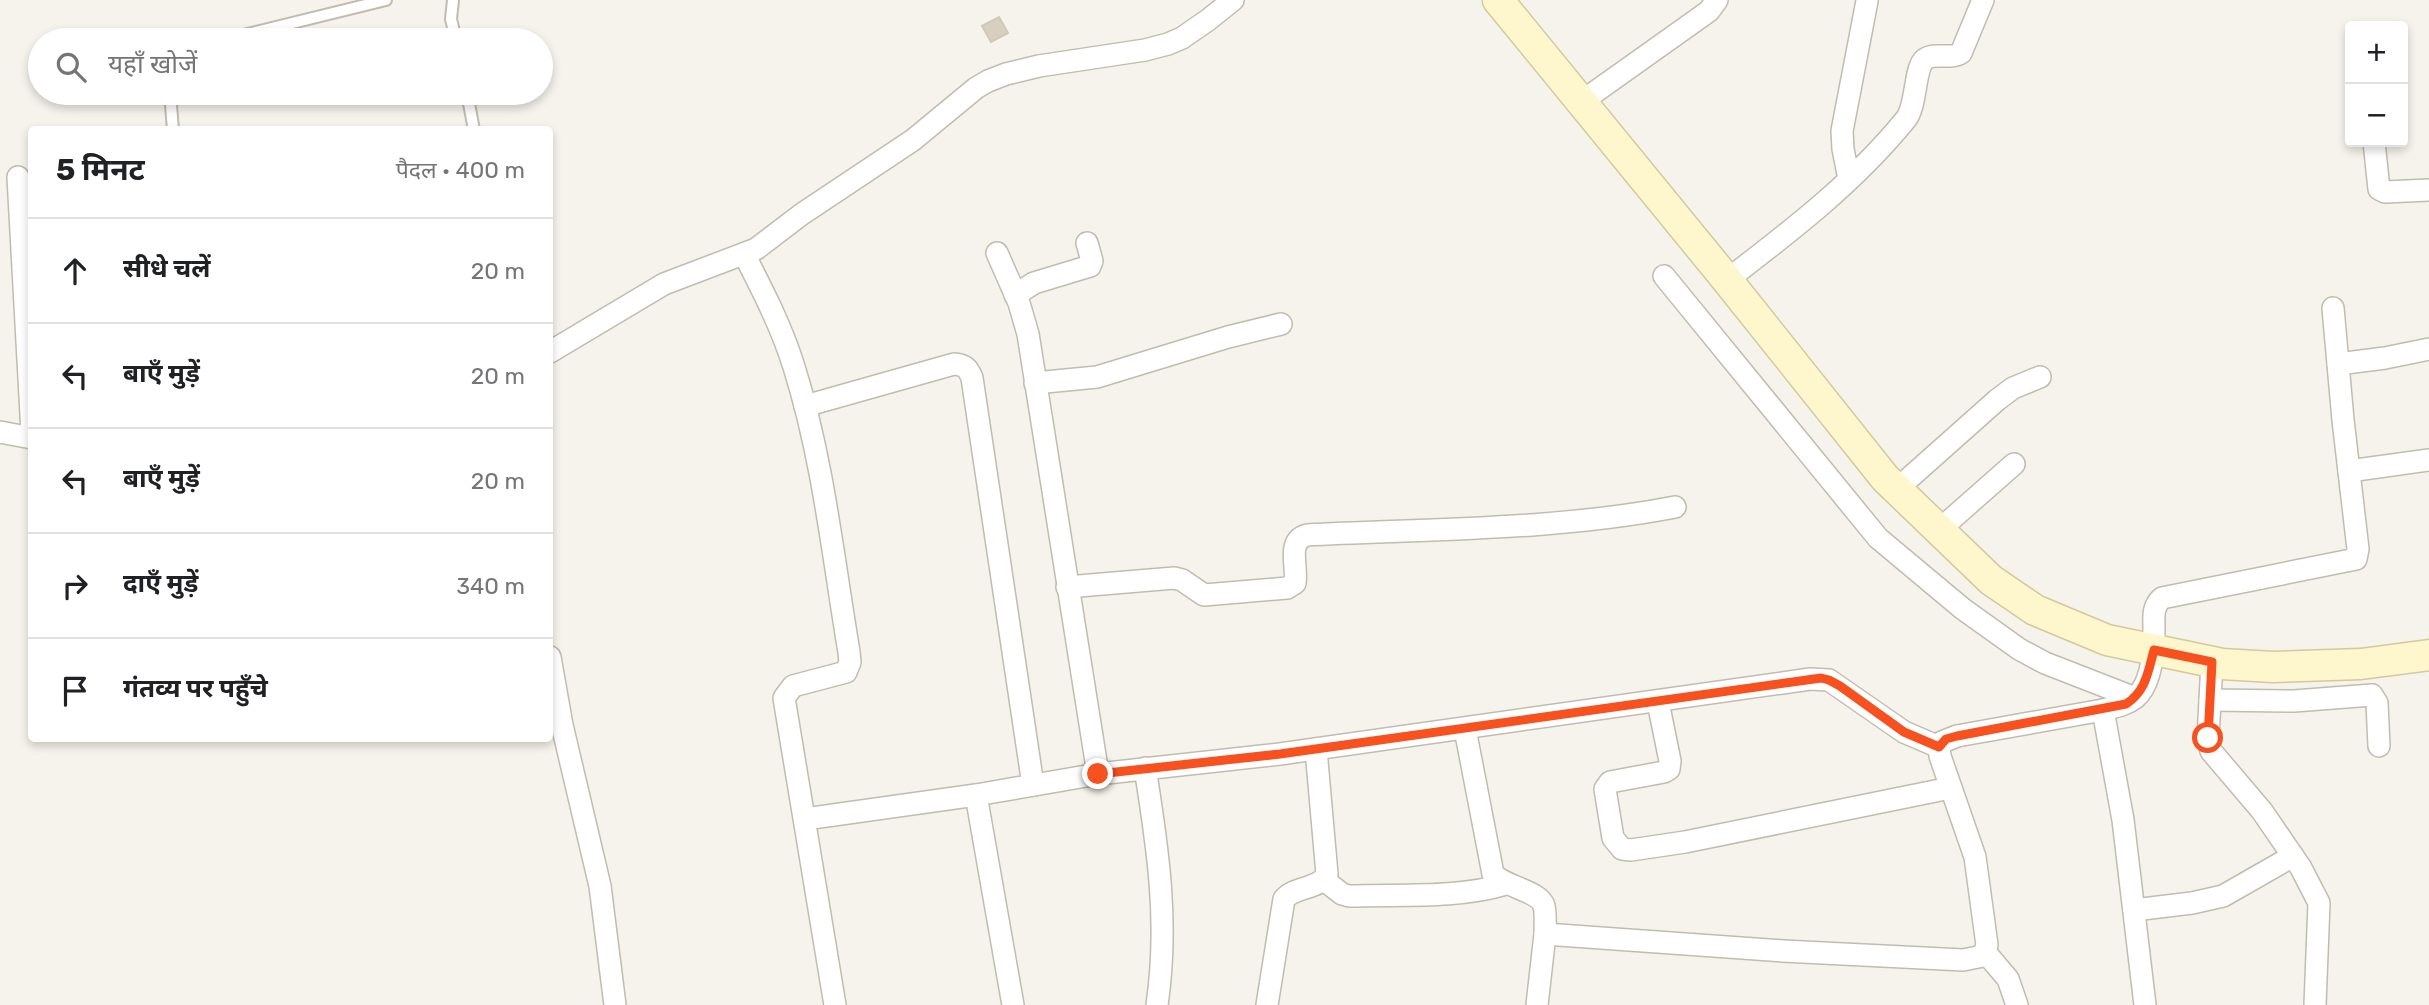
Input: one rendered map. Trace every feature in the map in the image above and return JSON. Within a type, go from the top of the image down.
[{"type":"street","points":[[553,350],[664,284],[766,243],[802,215],[913,140],[988,81],[1039,66],[1168,44],[1182,38],[1233,0]]},
{"type":"street","points":[[1497,0],[1727,280],[1885,478],[1991,580],[2035,610],[2107,640],[2150,664],[2294,701],[2372,695],[2377,703],[2379,746]]},
{"type":"street","points":[[1581,102],[1709,11],[1717,0]]},
{"type":"street","points":[[1727,280],[1849,179],[1909,115],[1925,59],[1954,57],[1961,53],[1983,0]]},
{"type":"street","points":[[1849,179],[1842,131],[1867,1]]},
{"type":"street","points":[[2375,147],[2379,189],[2385,192],[2429,190]]},
{"type":"street","points":[[18,177],[28,308]]},
{"type":"street","points":[[1015,295],[1034,283],[1090,266],[1087,243]]},
{"type":"street","points":[[997,253],[1028,334],[1098,774]]},
{"type":"street","points":[[744,254],[782,333],[805,406],[816,451],[850,662],[846,672],[793,686],[784,698],[835,1005]]},
{"type":"street","points":[[1664,276],[1848,505],[1878,538],[1963,609],[2020,649],[2045,663],[2135,698]]},
{"type":"street","points":[[2017,1005],[2008,979],[1986,953],[1975,857],[1950,788],[1939,747],[1946,739],[1957,736],[2103,710],[2126,704],[2135,698],[2143,688],[2150,664],[2154,607],[2162,598],[2356,559],[2358,549],[2333,308]]},
{"type":"street","points":[[1035,383],[1097,377],[1228,337],[1281,324]]},
{"type":"street","points":[[2338,364],[2408,355],[2429,349]]},
{"type":"street","points":[[805,406],[954,364],[963,365],[969,370],[1033,785]]},
{"type":"street","points":[[1896,489],[1997,400],[2014,388],[2040,377]]},
{"type":"street","points":[[0,432],[28,435]]},
{"type":"street","points":[[2349,471],[2429,460]]},
{"type":"street","points":[[1938,531],[2014,464]]},
{"type":"street","points":[[1068,587],[1174,578],[1182,580],[1204,595],[1287,588],[1291,587],[1296,576],[1295,542],[1299,537],[1307,535],[1572,521],[1622,517],[1675,507]]},
{"type":"street","points":[[2211,681],[2273,667],[2361,664],[2429,655]]},
{"type":"street","points":[[553,673],[568,752],[600,886],[615,1005]]},
{"type":"street","points":[[805,819],[976,795],[1098,774],[1316,750],[1810,679],[1829,680],[1896,727],[1916,739],[1939,747]]},
{"type":"street","points":[[2211,681],[2208,738],[2211,751],[2262,811],[2293,856],[2319,902],[2315,1005]]},
{"type":"street","points":[[1658,702],[1670,761],[1669,769],[1610,782],[1605,789],[1613,838],[1622,849],[1685,842],[1950,788]]},
{"type":"street","points":[[2103,710],[2123,820],[2146,1005]]},
{"type":"street","points":[[1465,729],[1493,874],[1506,884],[1541,900],[1544,906],[1545,934],[1537,1005]]},
{"type":"street","points":[[1267,1005],[1284,900],[1296,890],[1324,880],[1327,874],[1316,750]]},
{"type":"street","points":[[1145,768],[1164,912],[1162,970],[1157,1005]]},
{"type":"street","points":[[976,795],[1013,1005]]},
{"type":"street","points":[[2134,910],[2193,903],[2223,896],[2293,856]]},
{"type":"street","points":[[1324,880],[1349,896],[1479,890],[1506,884]]},
{"type":"street","points":[[1545,934],[1783,951],[1963,960],[1976,959],[1986,953]]},
{"type":"lane","points":[[272,28],[386,0]]},
{"type":"lane","points":[[453,0],[453,28]]},
{"type":"lane","points":[[171,105],[173,126]]},
{"type":"lane","points":[[469,105],[473,126]]},
{"type":"building","points":[[999,17],[1008,33],[991,42],[982,26]]},
{"type":"route","points":[[1098,774],[1280,754],[1821,678],[1840,686],[1904,732],[1939,747],[1946,739],[1957,736],[2126,704],[2143,688],[2154,650],[2212,662],[2208,738]]}]
